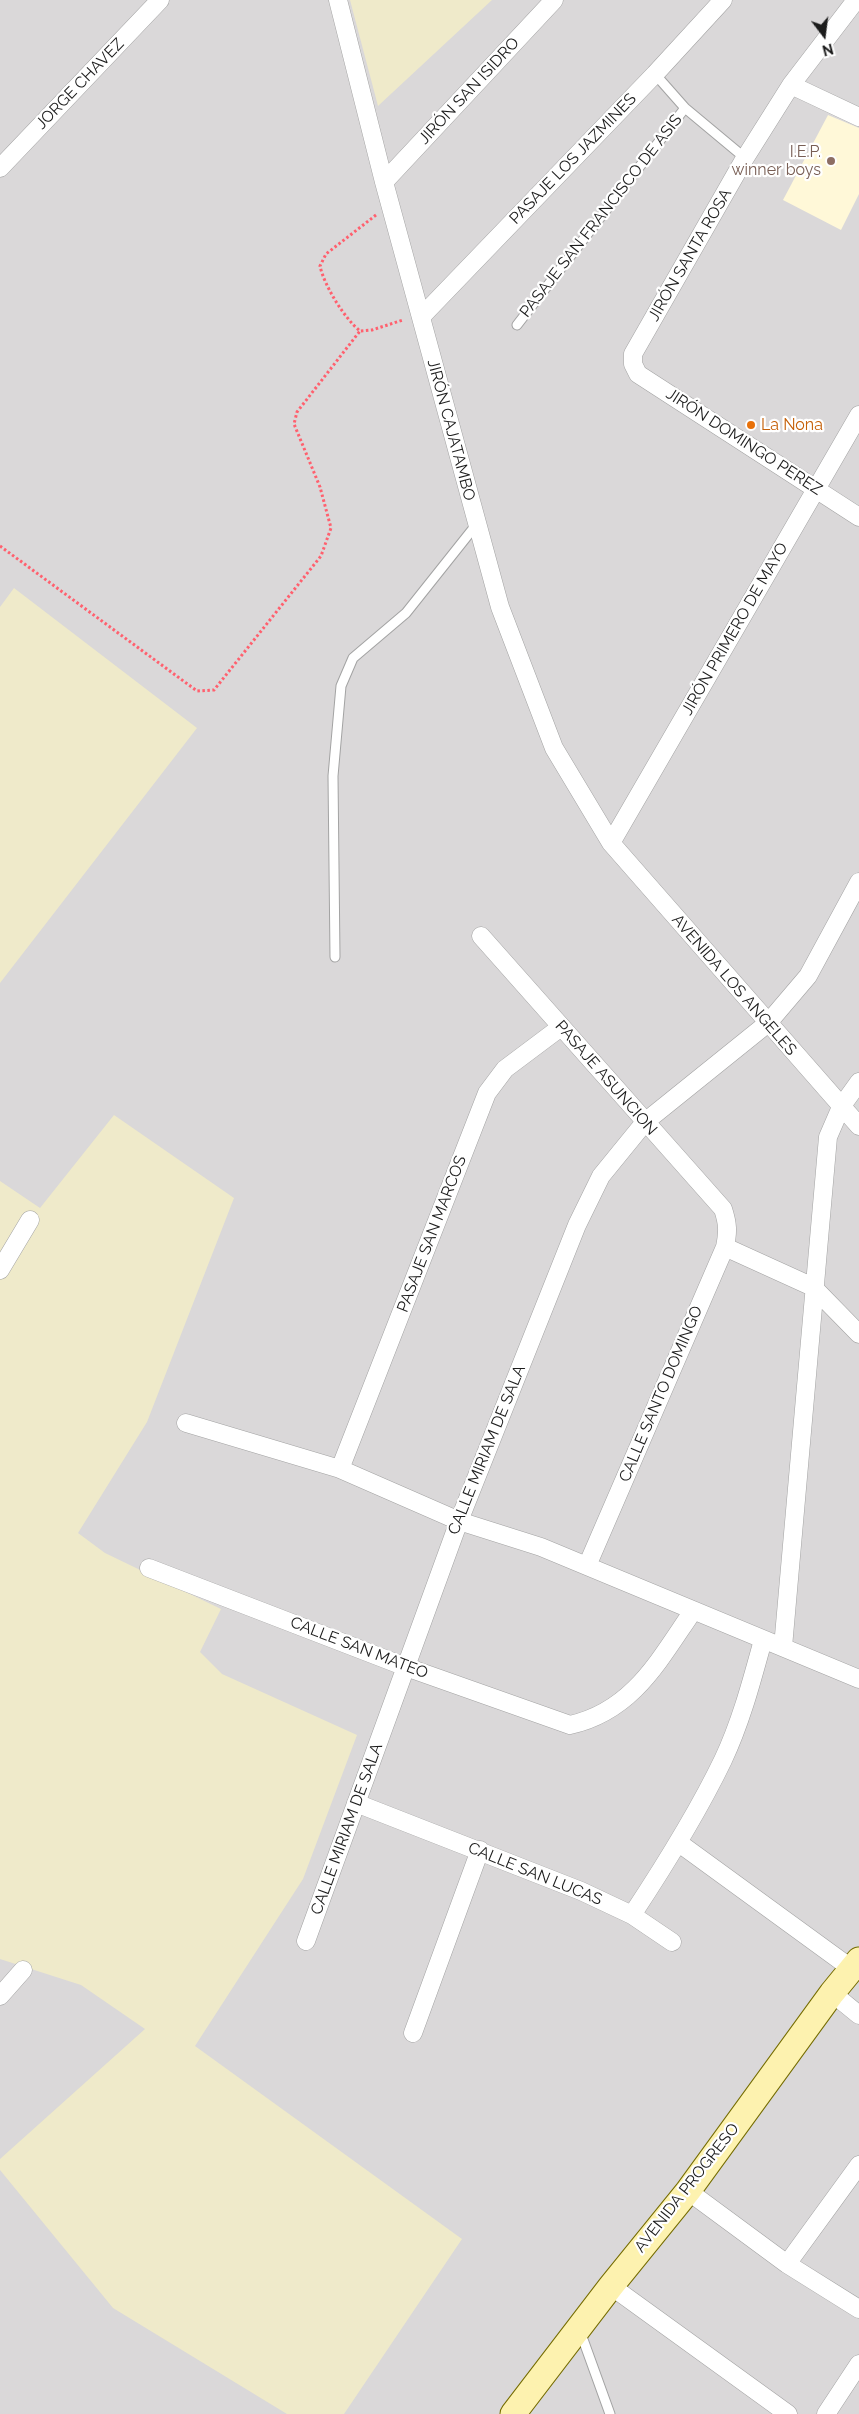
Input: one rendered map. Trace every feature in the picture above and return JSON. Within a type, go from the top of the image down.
[{"type":"street","name":"JORGE CHAVEZ","points":[[0,168],[160,0]]},
{"type":"street","name":"JIRÓN CAJATAMBO","points":[[338,0],[384,182],[476,525],[500,607],[554,748],[611,843]]},
{"type":"street","name":"JIRÓN SAN ISIDRO","points":[[384,182],[554,0]]},
{"type":"street","name":"PASAJE LOS JAZMINES","points":[[421,317],[655,74],[723,0]]},
{"type":"street","name":"JIRÓN SANTA ROSA","points":[[632,364],[633,354],[745,158],[791,85],[856,0]]},
{"type":"street","points":[[791,85],[859,117]]},
{"type":"street","name":"JIRÓN DOMINGO PEREZ","points":[[632,364],[638,374],[859,517]]},
{"type":"street","name":"JIRÓN PRIMERO DE MAYO","points":[[611,843],[859,415]]},
{"type":"street","name":"AVENIDA LOS ANGELES","points":[[611,843],[859,1126]]},
{"type":"street","name":"CALLE MIRIAM DE SALA","points":[[306,1941],[458,1521],[577,1225],[601,1176],[645,1122],[768,1023],[808,976],[859,882]]},
{"type":"street","name":"PASAJE ASUNCION","points":[[481,936],[722,1209],[727,1221]]},
{"type":"street","name":"PASAJE SAN MARCOS","points":[[340,1469],[487,1093],[505,1069],[561,1027]]},
{"type":"street","points":[[783,1647],[813,1288],[828,1136],[841,1107],[859,1082]]},
{"type":"street","points":[[0,1270],[30,1220]]},
{"type":"street","name":"CALLE SANTO DOMINGO","points":[[588,1566],[725,1247],[728,1230],[727,1221]]},
{"type":"street","points":[[725,1247],[813,1288],[859,1334]]},
{"type":"street","points":[[186,1423],[340,1469],[458,1521],[541,1548],[588,1566],[693,1612],[859,1679]]},
{"type":"street","name":"CALLE SAN MATEO","points":[[149,1568],[406,1667],[570,1725],[608,1712],[628,1697],[650,1674],[693,1612]]},
{"type":"street","points":[[632,1915],[679,1843],[724,1758],[750,1686],[763,1640]]},
{"type":"street","name":"CALLE SAN LUCAS","points":[[356,1803],[581,1891],[632,1915],[672,1942]]},
{"type":"street","points":[[679,1843],[856,1964]]},
{"type":"street","points":[[413,2033],[480,1850]]},
{"type":"street","name":"AVENIDA PROGRESO","points":[[513,2414],[611,2286],[688,2191],[832,1993],[856,1964]]},
{"type":"street","points":[[0,1996],[24,1970]]},
{"type":"street","points":[[832,1993],[859,2015]]},
{"type":"street","points":[[786,2264],[859,2166]]},
{"type":"street","points":[[688,2191],[786,2264],[859,2309]]},
{"type":"street","points":[[611,2286],[788,2414]]},
{"type":"street","points":[[826,2414],[859,2364]]},
{"type":"lane","points":[[655,74],[685,108],[745,158]]},
{"type":"lane","name":"PASAJE SAN FRANCISCO DE ASIS","points":[[517,325],[685,108]]},
{"type":"lane","points":[[335,956],[333,776],[341,686],[353,658],[406,613],[476,525]]},
{"type":"lane","points":[[579,2328],[610,2414]]},
{"type":"path","points":[[390,204],[326,254],[320,266],[323,277],[351,324],[360,331],[372,330],[421,317]]},
{"type":"path","points":[[0,546],[197,691],[214,690],[321,556],[332,528],[320,487],[294,424],[297,412],[360,331]]},
{"type":"shaded area","points":[[0,0],[859,0],[859,2414],[0,2414]]},
{"type":"shaded area","points":[[350,0],[492,0],[378,106]]},
{"type":"shaded area","name":"I.E.P. winner boys","points":[[828,115],[859,128],[859,194],[841,230],[783,200]]},
{"type":"shaded area","points":[[14,588],[197,728],[0,983],[0,607]]},
{"type":"shaded area","points":[[114,1115],[234,1198],[147,1422],[78,1533],[105,1553],[221,1609],[200,1652],[222,1674],[357,1735],[303,1879],[195,2046],[462,2239],[344,2414],[287,2414],[113,2308],[0,2170],[0,2159],[145,2029],[81,1985],[0,1959],[0,1181],[40,1208]]},
{"type":"place","name":"I.E.P. winner boys","points":[[831,161]]},
{"type":"place","name":"La Nona","points":[[751,425]]}]
